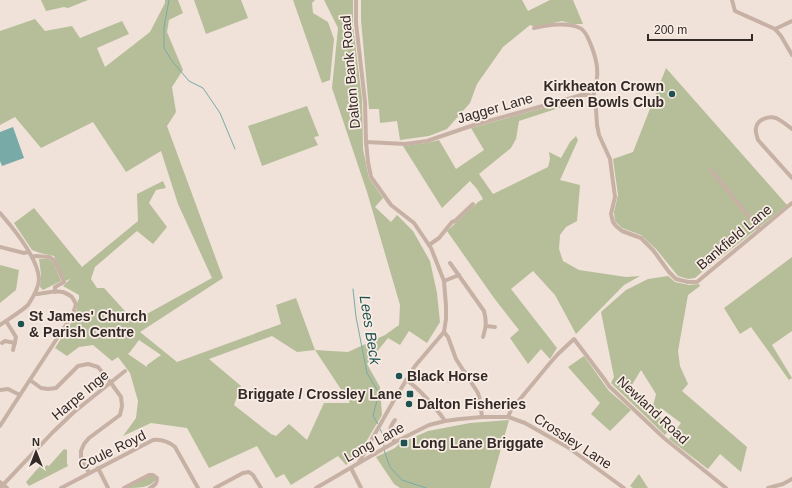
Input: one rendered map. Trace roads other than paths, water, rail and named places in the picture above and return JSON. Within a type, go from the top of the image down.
[{"type":"street","name":"Dalton Bank Road","points":[[356,0],[356,23],[365,102],[368,162],[372,177],[391,205],[414,223],[431,248],[444,282],[446,306],[444,332]]},
{"type":"street","points":[[732,0],[735,11],[775,29],[792,55]]},
{"type":"street","points":[[775,29],[792,21]]},
{"type":"street","points":[[534,28],[554,24],[581,28],[584,30],[592,47],[597,68],[596,88],[593,97]]},
{"type":"street","name":"Jagger Lane","points":[[366,142],[405,144],[427,141],[474,125],[582,95],[589,95],[593,97]]},
{"type":"street","name":"Bankfield Lane","points":[[593,97],[600,135],[610,159],[615,196],[611,214],[613,222],[622,230],[641,238],[653,250],[676,279],[688,282],[698,282],[759,229],[792,203]]},
{"type":"street","points":[[792,129],[782,121],[768,117],[760,120],[756,127],[758,140],[792,178]]},
{"type":"street","points":[[711,170],[759,229]]},
{"type":"street","points":[[429,245],[439,238],[452,222],[473,204]]},
{"type":"street","points":[[0,212],[32,257],[39,280],[35,294],[27,306],[0,325]]},
{"type":"street","points":[[0,247],[24,253],[29,252]]},
{"type":"street","points":[[32,257],[49,257],[54,260],[64,282],[55,287],[55,292]]},
{"type":"street","points":[[450,263],[484,311],[486,326],[483,337]]},
{"type":"street","points":[[444,282],[459,275]]},
{"type":"street","points":[[0,426],[74,314],[76,304],[72,297],[63,292],[35,294]]},
{"type":"street","points":[[6,321],[16,337],[13,350]]},
{"type":"street","points":[[486,326],[495,327]]},
{"type":"street","points":[[359,462],[415,366],[444,332],[448,337],[456,359],[478,393],[482,417]]},
{"type":"street","name":"Newland Road","points":[[508,417],[511,410],[550,363],[574,339],[609,386],[664,438],[726,488]]},
{"type":"street","points":[[2,343],[5,341],[15,343]]},
{"type":"street","points":[[30,380],[41,388],[56,388],[78,366],[88,364],[98,367],[121,397],[122,406],[120,415],[90,438],[84,444],[81,451],[81,457],[89,473]]},
{"type":"street","name":"Harpe Inge","points":[[1,485],[63,422],[125,371]]},
{"type":"street","points":[[449,381],[465,372]]},
{"type":"street","points":[[406,380],[412,383],[445,421]]},
{"type":"street","points":[[0,390],[8,389],[20,395]]},
{"type":"street","name":"Crossley Lane","points":[[445,421],[482,417],[508,417],[525,423],[569,448],[624,488]]},
{"type":"street","points":[[395,420],[391,425],[390,430],[391,436],[395,442]]},
{"type":"street","name":"Long Lane","points":[[316,488],[395,442],[429,426],[445,421]]},
{"type":"street","name":"Coule Royd","points":[[61,488],[153,440],[160,440],[175,447],[198,488]]},
{"type":"street","points":[[370,443],[377,453]]},
{"type":"street","points":[[98,468],[108,488]]},
{"type":"street","points":[[351,468],[361,488]]},
{"type":"street","points":[[215,488],[243,472],[249,472],[253,475],[260,488]]},
{"type":"street","points":[[124,488],[153,475],[157,478],[157,482],[150,488]]},
{"type":"street","points":[[768,488],[783,484],[792,479]]},
{"type":"street","points":[[1,485],[7,488]]},
{"type":"water","points":[[13,127],[24,158],[2,166],[0,161],[0,132]]},
{"type":"waterway","name":"Lees Beck","points":[[169,0],[164,27],[164,48],[172,61],[189,81],[203,88],[220,113],[235,149]]},
{"type":"waterway","name":"Lees Beck","points":[[353,289],[356,317],[367,373],[379,393],[373,416],[378,424]]},
{"type":"waterway","name":"Lees Beck","points":[[380,429],[383,435],[384,447]]},
{"type":"waterway","name":"Lees Beck","points":[[384,450],[390,467],[402,480],[426,488]]},
{"type":"place","name":"Kirkheaton Crown Green Bowls Club","points":[[672,94]]},
{"type":"place","name":"St James' Church & Parish Centre","points":[[21,324]]},
{"type":"place","name":"Black Horse","points":[[399,376]]},
{"type":"place","name":"Briggate / Crossley Lane","points":[[410,394]]},
{"type":"place","name":"Dalton Fisheries","points":[[409,404]]},
{"type":"place","name":"Long Lane Briggate","points":[[404,443]]}]
